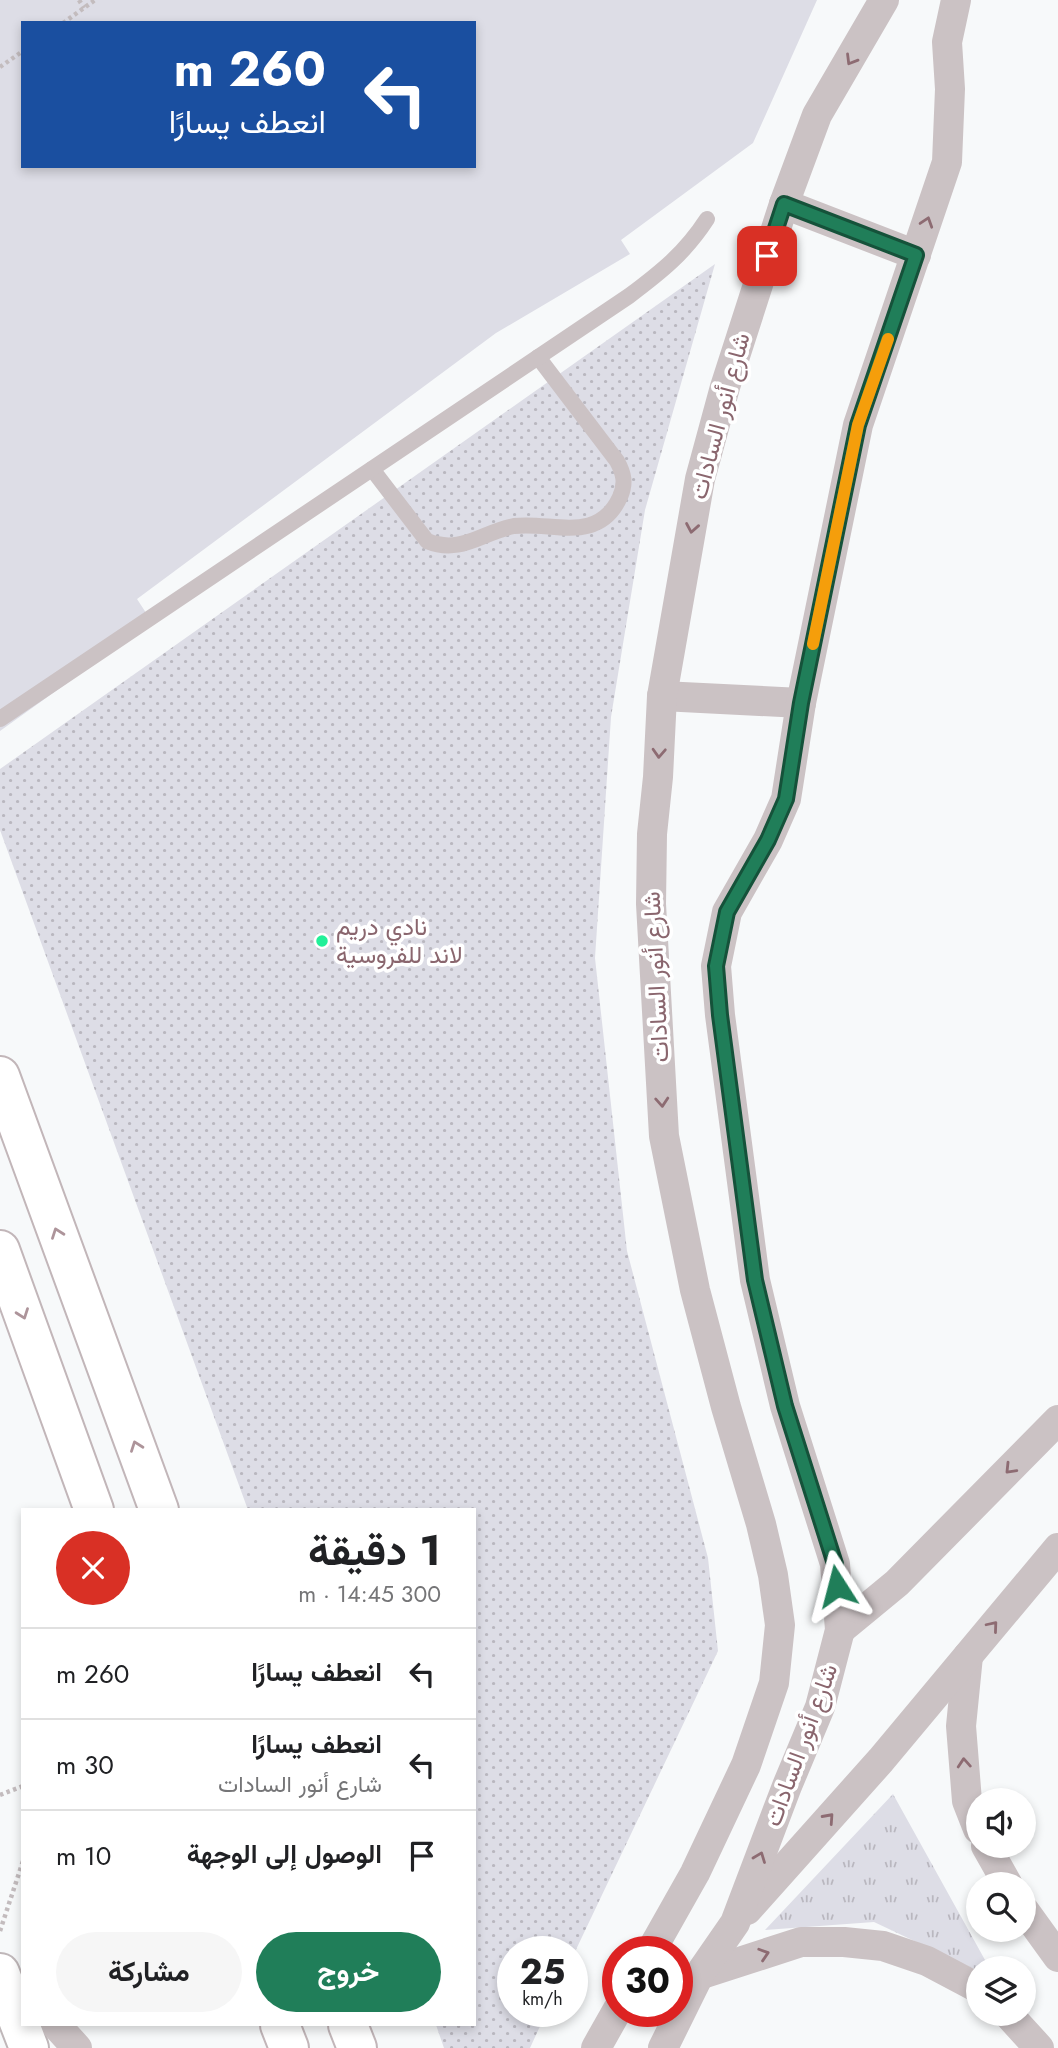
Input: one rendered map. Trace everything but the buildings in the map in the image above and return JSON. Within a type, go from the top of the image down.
[{"type":"main road","points":[[0,1076],[158,1508]]},
{"type":"main road","points":[[0,1250],[93,1508]]},
{"type":"main road","points":[[0,1973],[29,2048]]},
{"type":"main road","points":[[280,2026],[289,2048]]},
{"type":"main road","points":[[348,2026],[357,2048]]},
{"type":"street","name":"شارع أنور السادات","points":[[660,1936],[695,1874],[746,1765],[774,1683],[780,1625],[773,1575],[761,1524],[695,1290],[664,1136],[651,904],[652,834],[662,696],[700,479],[725,387],[784,204],[817,115],[884,0]]},
{"type":"street","name":"شارع أنور السادات","points":[[663,2048],[699,1975],[735,1923],[820,1707],[840,1630],[835,1564],[785,1406],[755,1280],[716,966],[727,912],[768,840],[786,799],[801,703],[858,425],[947,162],[950,89],[947,42],[956,0]]},
{"type":"street","points":[[784,204],[916,255]]},
{"type":"street","points":[[662,696],[801,703]]},
{"type":"street","points":[[840,1630],[916,1565],[1058,1420]]},
{"type":"street","points":[[735,1923],[881,1760],[1058,1548]]},
{"type":"street","points":[[966,1788],[961,1726],[968,1656]]},
{"type":"street","points":[[1036,1926],[1058,1956]]},
{"type":"street","points":[[699,1975],[801,1942],[844,1941],[883,1946],[927,1961],[966,1981]]},
{"type":"street","points":[[0,1962],[21,1986]]},
{"type":"street","points":[[57,2026],[77,2048]]},
{"type":"street","points":[[1019,2026],[1039,2048]]},
{"type":"street","points":[[596,2048],[608,2027]]},
{"type":"lane","points":[[0,719],[629,296],[672,263],[692,243],[707,219]]},
{"type":"lane","points":[[372,469],[427,541],[437,545],[458,545],[500,529],[522,525],[572,529],[602,518],[615,507],[623,489],[624,474],[617,461],[538,358]]},
{"type":"path","points":[[79,0],[85,8]]},
{"type":"path","points":[[66,21],[95,0]]},
{"type":"path","points":[[0,67],[21,52]]},
{"type":"path","points":[[0,1795],[21,1787]]},
{"type":"path","points":[[0,1931],[21,1867]]},
{"type":"green space","points":[[0,0],[817,0],[753,143],[621,240],[630,254],[496,333],[137,599],[152,622],[0,731]]},
{"type":"green space","points":[[715,264],[645,510],[611,717],[595,958],[627,1251],[708,1558],[718,1651],[582,1936],[497,1936],[497,2027],[540,2027],[530,2048],[444,2048],[436,2026],[476,2026],[476,1508],[247,1508],[0,830],[0,769]]},
{"type":"green space","points":[[893,1794],[966,1926],[966,1942],[975,1942],[983,1956],[966,1956],[966,1965],[874,1922],[765,1930]]},
{"type":"slow traffic","points":[[813,644],[858,425],[888,339]]},
{"type":"place","name":"نادي دريم لاند للفروسية","points":[[322,941]]},
{"type":"route","points":[[767,256],[784,204],[916,255],[858,425],[801,703],[786,799],[768,840],[727,912],[716,966],[755,1280],[785,1406],[835,1564],[837,1586]]}]
